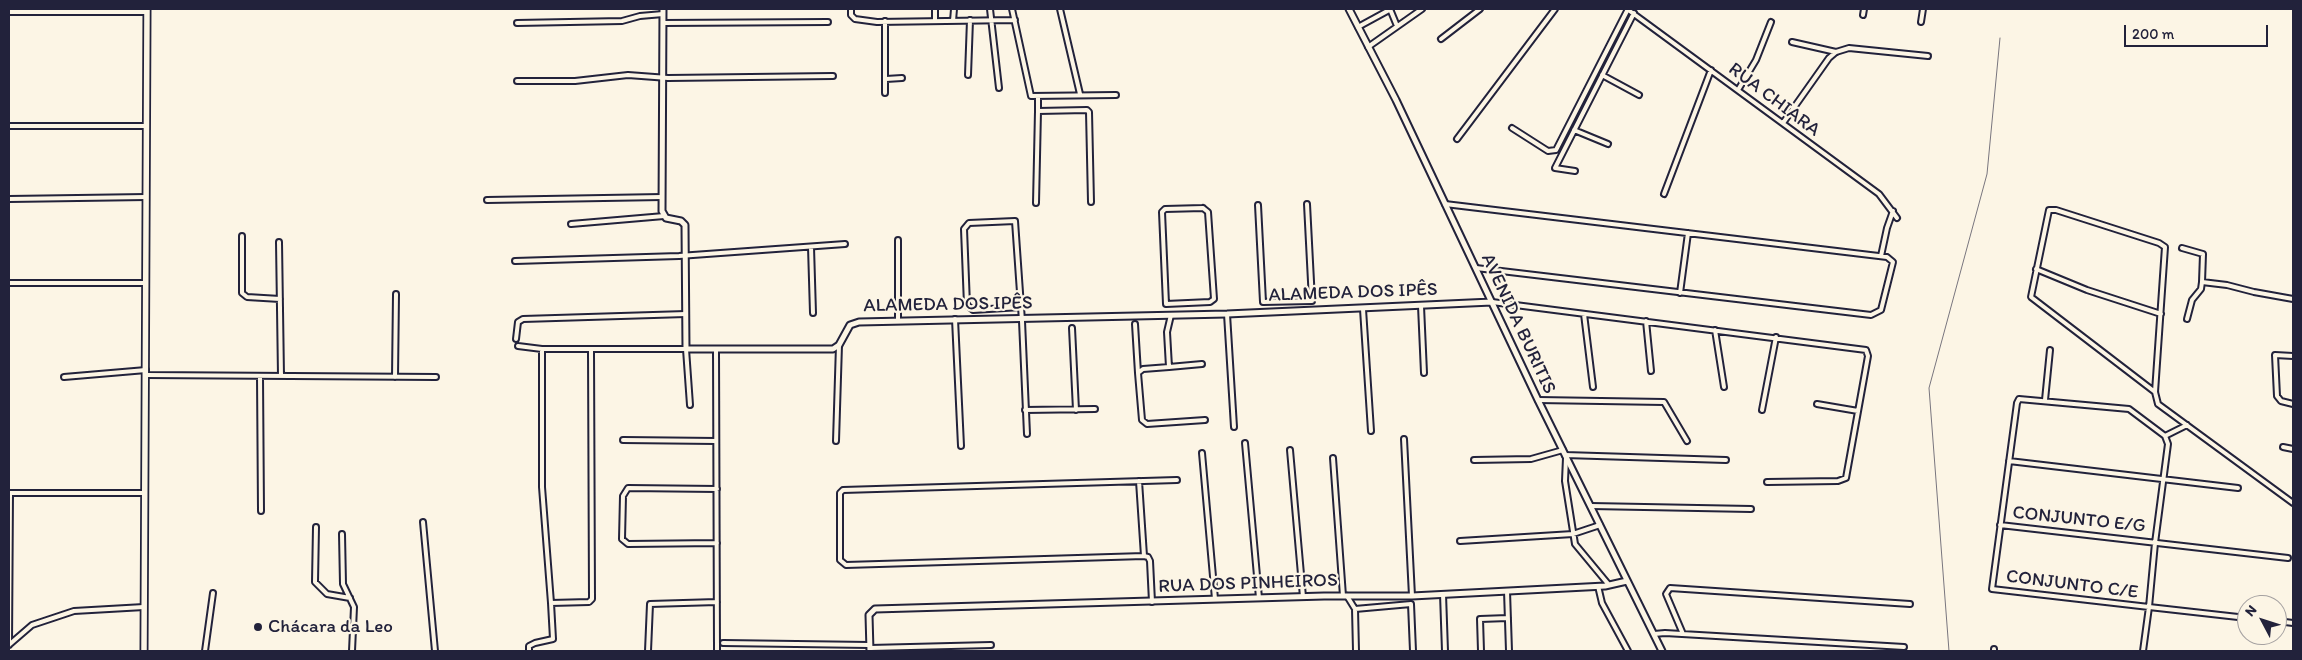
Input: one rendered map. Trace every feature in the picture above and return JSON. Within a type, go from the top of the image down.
[{"type":"main road","points":[[144,651],[147,11]]},
{"type":"street","points":[[852,9],[851,15],[855,19],[885,22],[1015,20]]},
{"type":"street","points":[[935,9],[935,21]]},
{"type":"street","points":[[954,9],[954,20]]},
{"type":"street","points":[[990,9],[999,88]]},
{"type":"street","points":[[1012,9],[1031,96],[1116,95]]},
{"type":"street","points":[[1060,9],[1080,94]]},
{"type":"street","name":"AVENIDA BURITIS","points":[[1349,9],[1396,100],[1538,400],[1662,651]]},
{"type":"street","points":[[1358,27],[1391,9],[1397,26]]},
{"type":"street","points":[[1368,47],[1422,9]]},
{"type":"street","points":[[1441,38],[1480,9]]},
{"type":"street","points":[[1457,139],[1555,9]]},
{"type":"street","points":[[1512,128],[1548,151],[1556,150],[1628,9]]},
{"type":"street","name":"RUA CHIARA","points":[[1628,9],[1879,194],[1893,210],[1897,218]]},
{"type":"street","points":[[1862,15],[1864,9]]},
{"type":"street","points":[[1921,22],[1923,9]]},
{"type":"street","points":[[9,12],[147,11]]},
{"type":"street","points":[[517,23],[622,21],[663,11],[662,197],[664,216]]},
{"type":"street","points":[[1575,171],[1555,168],[1634,13]]},
{"type":"street","points":[[968,75],[970,20]]},
{"type":"street","points":[[663,23],[828,22]]},
{"type":"street","points":[[885,22],[886,93]]},
{"type":"street","points":[[1738,90],[1756,60],[1771,22]]},
{"type":"street","points":[[1792,42],[1836,52]]},
{"type":"street","points":[[1783,123],[1828,58],[1836,52],[1849,48],[1928,56]]},
{"type":"street","points":[[1664,194],[1712,70]]},
{"type":"street","points":[[517,81],[575,81],[628,74],[664,78],[833,76]]},
{"type":"street","points":[[1602,75],[1639,95]]},
{"type":"street","points":[[886,79],[902,78]]},
{"type":"street","points":[[1036,203],[1038,96]]},
{"type":"street","points":[[1038,110],[1087,110],[1089,112],[1092,202]]},
{"type":"street","points":[[9,126],[146,126]]},
{"type":"street","points":[[1574,130],[1608,144]]},
{"type":"street","points":[[9,199],[146,197]]},
{"type":"street","points":[[488,200],[662,197]]},
{"type":"street","points":[[1258,205],[1263,302],[1312,301],[1307,204]]},
{"type":"street","points":[[1444,204],[1881,256],[1890,258],[1893,263],[1881,310],[1876,315],[1476,268]]},
{"type":"street","points":[[1203,208],[1208,212],[1214,299],[1210,302],[1188,303],[1166,304],[1165,301],[1161,223],[1161,215],[1165,209],[1203,208]]},
{"type":"street","points":[[2155,392],[2030,296],[2046,217],[2052,209],[2159,243],[2165,247],[2167,252],[2155,392],[2158,404],[2293,503]]},
{"type":"street","points":[[1881,256],[1893,210]]},
{"type":"street","points":[[570,224],[664,216],[685,224],[686,349],[690,405]]},
{"type":"street","points":[[1021,307],[973,310],[967,305],[964,229],[969,223],[1015,221],[1022,318],[1027,434]]},
{"type":"street","points":[[1680,293],[1688,233]]},
{"type":"street","points":[[242,236],[244,296],[280,299]]},
{"type":"street","points":[[898,240],[898,320]]},
{"type":"street","points":[[279,242],[281,376]]},
{"type":"street","points":[[516,261],[686,255],[845,244]]},
{"type":"street","points":[[811,247],[812,313]]},
{"type":"street","points":[[2182,248],[2203,254],[2202,282],[2200,289],[2192,300],[2187,319]]},
{"type":"street","points":[[2036,269],[2096,293],[2161,314]]},
{"type":"street","points":[[2202,282],[2227,284],[2254,292],[2293,299]]},
{"type":"street","points":[[9,283],[146,283]]},
{"type":"street","points":[[395,377],[396,294]]},
{"type":"street","points":[[1286,301],[1289,311]]},
{"type":"street","points":[[1492,302],[1866,350],[1869,354],[1846,478],[1843,480],[1767,482]]},
{"type":"street","name":"ALAMEDA DOS IPÊS","points":[[839,345],[852,323],[898,320],[1363,311],[1492,302]]},
{"type":"street","points":[[1188,303],[1188,315]]},
{"type":"street","points":[[1421,306],[1424,373]]},
{"type":"street","points":[[1363,311],[1371,431]]},
{"type":"street","points":[[516,339],[518,322],[523,319],[686,314]]},
{"type":"street","points":[[1227,314],[1234,427]]},
{"type":"street","points":[[1584,314],[1593,387]]},
{"type":"street","points":[[1169,367],[1167,332],[1171,315]]},
{"type":"street","points":[[955,319],[961,446]]},
{"type":"street","points":[[1646,321],[1651,372]]},
{"type":"street","points":[[1135,324],[1144,423],[1205,420]]},
{"type":"street","points":[[1072,328],[1076,410]]},
{"type":"street","points":[[1714,330],[1724,387]]},
{"type":"street","points":[[1762,410],[1776,337]]},
{"type":"street","points":[[518,346],[542,349],[591,350],[828,349],[839,345]]},
{"type":"street","points":[[836,441],[839,345]]},
{"type":"street","points":[[529,651],[529,646],[535,643],[553,639],[542,487],[542,349]]},
{"type":"street","points":[[716,349],[717,651]]},
{"type":"street","points":[[551,603],[589,602],[592,599],[591,350]]},
{"type":"street","points":[[2045,400],[2050,350]]},
{"type":"street","points":[[2293,356],[2275,354],[2277,396],[2281,401],[2293,404]]},
{"type":"street","points":[[1138,373],[1143,369],[1202,364]]},
{"type":"street","points":[[64,377],[146,373],[260,377],[436,376]]},
{"type":"street","points":[[260,377],[261,511]]},
{"type":"street","points":[[2000,525],[2017,403],[2022,398],[2129,409],[2165,436],[2168,444],[2143,651]]},
{"type":"street","points":[[1538,400],[1664,402],[1688,441]]},
{"type":"street","points":[[1817,404],[1858,411]]},
{"type":"street","points":[[1025,410],[1095,409]]},
{"type":"street","points":[[2165,436],[2187,425]]},
{"type":"street","points":[[1404,439],[1412,596]]},
{"type":"street","points":[[624,440],[716,441]]},
{"type":"street","points":[[1245,443],[1260,598]]},
{"type":"street","points":[[2283,448],[2293,449]]},
{"type":"street","points":[[1290,450],[1303,597]]},
{"type":"street","points":[[1202,453],[1215,599]]},
{"type":"street","points":[[1474,460],[1531,459],[1565,454],[1726,460]]},
{"type":"street","points":[[1565,454],[1565,481],[1575,544],[1609,585]]},
{"type":"street","points":[[1333,458],[1345,596],[1355,609],[1356,651]]},
{"type":"street","points":[[2009,461],[2238,488]]},
{"type":"street","points":[[1152,602],[1150,560],[1148,556],[844,564],[840,560],[841,492],[846,489],[1177,480]]},
{"type":"street","points":[[1139,482],[1144,556]]},
{"type":"street","points":[[716,488],[628,488],[624,496],[622,539],[628,544],[717,543]]},
{"type":"street","points":[[9,645],[10,493],[145,493]]},
{"type":"street","points":[[1591,506],[1750,509]]},
{"type":"street","points":[[423,522],[435,651]]},
{"type":"street","points":[[1460,541],[1573,534],[1600,524]]},
{"type":"street","name":"CONJUNTO E/G","points":[[2000,525],[2288,558]]},
{"type":"street","name":"CONJUNTO C/E","points":[[2000,525],[1992,589],[2237,617]]},
{"type":"street","points":[[316,526],[315,582],[327,594],[350,598]]},
{"type":"street","points":[[342,534],[344,584],[354,607],[352,651]]},
{"type":"street","name":"RUA DOS PINHEIROS","points":[[870,648],[869,615],[870,611],[875,609],[1215,599],[1412,596],[1598,586],[1627,581]]},
{"type":"street","points":[[1598,586],[1602,603],[1628,651]]},
{"type":"street","points":[[1682,634],[1666,594],[1670,588],[1910,604]]},
{"type":"street","points":[[1507,591],[1509,651]]},
{"type":"street","points":[[205,651],[213,593]]},
{"type":"street","points":[[1443,594],[1446,651]]},
{"type":"street","points":[[648,651],[650,604],[717,602]]},
{"type":"street","points":[[1355,609],[1412,604],[1413,651]]},
{"type":"street","points":[[9,645],[21,632],[32,624],[74,612],[144,607]]},
{"type":"street","points":[[1480,651],[1480,618],[1508,618]]},
{"type":"street","points":[[1654,634],[1904,647]]},
{"type":"street","points":[[723,643],[870,648],[991,645]]},
{"type":"waterway","points":[[1949,651],[1929,388],[1987,174],[2000,38]]},
{"type":"place","name":"Chácara da Leo","points":[[258,627]]}]
